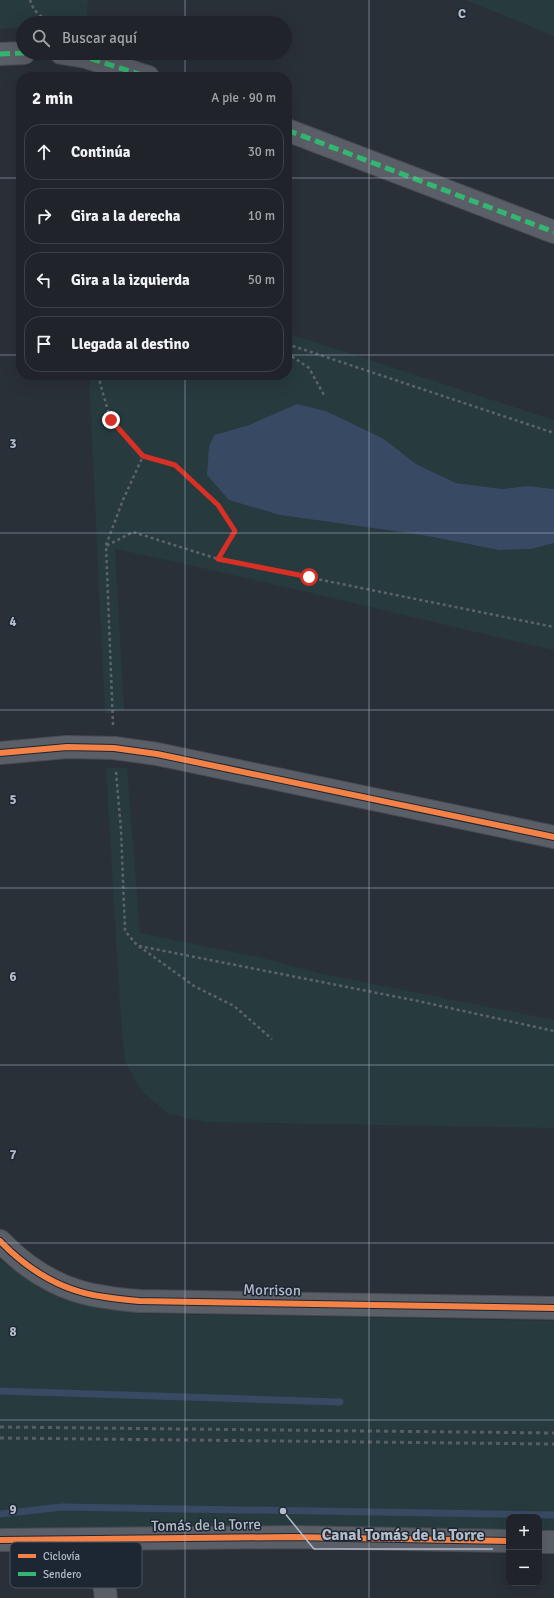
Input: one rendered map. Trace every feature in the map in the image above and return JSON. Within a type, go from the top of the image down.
[{"type":"street","points":[[0,54],[16,53]]},
{"type":"street","points":[[97,60],[135,72]]},
{"type":"street","points":[[292,132],[554,232]]},
{"type":"street","points":[[0,753],[67,747],[114,748],[157,754],[554,838]]},
{"type":"street","name":"Morrison","points":[[2,1243],[15,1256],[37,1272],[70,1289],[103,1297],[146,1301],[554,1308]]},
{"type":"street","name":"Tomás de la Torre","points":[[0,1540],[292,1537],[506,1541]]},
{"type":"street","points":[[542,1542],[554,1542]]},
{"type":"street","points":[[105,1588],[106,1598]]},
{"type":"path","points":[[30,0],[34,10],[41,16]]},
{"type":"path","points":[[292,346],[554,433]]},
{"type":"path","points":[[292,357],[309,368],[324,395]]},
{"type":"path","points":[[100,380],[100,384],[111,420],[143,456],[175,465],[218,505],[235,531],[218,559]]},
{"type":"path","points":[[143,456],[106,546],[114,748],[121,830],[125,931],[136,945],[194,986],[234,1006],[272,1039]]},
{"type":"path","points":[[106,546],[133,532],[218,559],[554,627]]},
{"type":"path","points":[[136,945],[418,1000],[554,1030]]},
{"type":"green space","points":[[0,0],[88,0],[87,16],[16,16],[16,28],[0,29]]},
{"type":"green space","points":[[466,0],[554,0],[554,36]]},
{"type":"green space","points":[[292,335],[554,420],[554,489],[528,486],[502,489],[456,483],[416,464],[384,439],[326,411],[249,425],[214,435],[280,515],[422,535],[499,550],[531,549],[554,543],[554,650],[225,573],[115,549],[124,710],[105,714],[89,380],[292,380]]},
{"type":"green space","points":[[106,768],[127,768],[140,933],[259,957],[318,973],[554,1020],[554,1128],[206,1122],[168,1114],[141,1090],[125,1061],[120,1006]]},
{"type":"green space","points":[[0,1260],[37,1285],[80,1305],[148,1314],[554,1321],[554,1542],[542,1542],[542,1514],[506,1514],[506,1541],[0,1540]]},
{"type":"water","points":[[297,404],[326,411],[384,439],[416,464],[456,483],[502,489],[528,486],[554,489],[554,543],[531,549],[499,550],[422,535],[280,515],[229,500],[207,475],[209,447],[214,435],[249,425]]},
{"type":"waterway","points":[[0,1391],[340,1402]]},
{"type":"waterway","points":[[0,1514],[62,1507],[554,1515]]},
{"type":"railway","points":[[0,1427],[554,1433]]},
{"type":"railway","points":[[0,1438],[554,1444]]},
{"type":"marked path","points":[[0,54],[16,53]]},
{"type":"marked path","points":[[95,60],[132,72]]},
{"type":"marked path","points":[[292,132],[554,232]]},
{"type":"cycle path","points":[[0,753],[67,747],[114,748],[157,754],[554,837]]},
{"type":"cycle path","points":[[0,1241],[22,1261],[61,1285],[90,1294],[117,1299],[139,1301],[554,1308]]},
{"type":"cycle path","points":[[0,1540],[292,1537],[506,1541]]},
{"type":"place","name":"Canal Tomás de la Torre","points":[[283,1511]]},
{"type":"route","points":[[111,420],[143,456],[175,465],[218,505],[235,531],[218,559],[309,577]]}]
